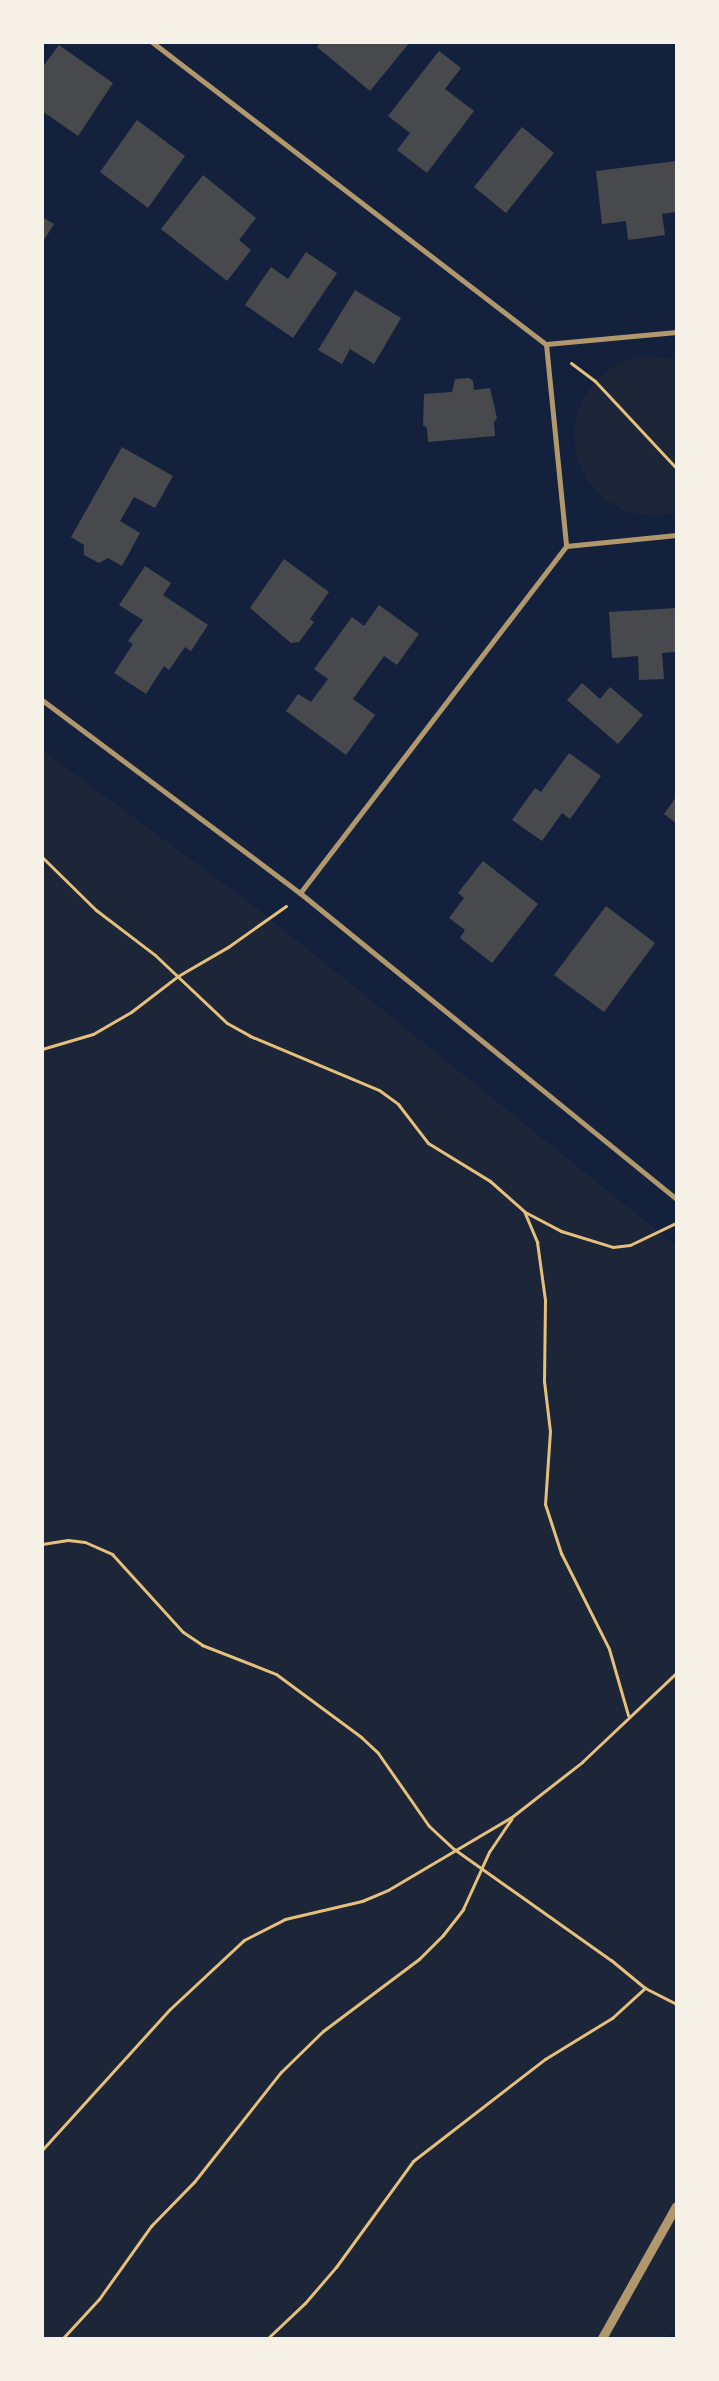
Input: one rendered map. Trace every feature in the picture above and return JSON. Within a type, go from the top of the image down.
[{"type":"street","points":[[152,42],[546,344],[676,332]]},
{"type":"street","points":[[300,893],[566,546],[546,344]]},
{"type":"street","points":[[566,546],[676,535]]},
{"type":"street","points":[[42,700],[300,893],[676,1200]]},
{"type":"street","points":[[602,2338],[676,2206]]},
{"type":"path","points":[[546,344],[595,381],[676,468]]},
{"type":"path","points":[[42,857],[96,910],[178,976],[228,1023],[250,1036],[379,1090],[398,1104],[428,1143],[490,1180],[524,1211],[561,1231],[613,1247],[630,1245],[676,1223]]},
{"type":"path","points":[[42,1049],[93,1034],[131,1012],[178,976],[271,919],[300,893]]},
{"type":"path","points":[[524,1211],[537,1242],[545,1300],[544,1381],[550,1431],[545,1504],[561,1553],[609,1649],[628,1715]]},
{"type":"path","points":[[42,1544],[68,1540],[100,1546],[123,1564],[183,1632],[202,1644],[276,1674],[378,1753],[429,1826],[454,1849],[611,1960],[644,1988],[676,2004]]},
{"type":"path","points":[[42,2150],[170,2009],[244,1940],[285,1919],[362,1901],[388,1890],[454,1849],[513,1816],[582,1762],[628,1715],[676,1673]]},
{"type":"path","points":[[63,2338],[99,2299],[151,2226],[204,2170],[281,2072],[323,2031],[419,1959],[443,1935],[463,1909],[481,1868],[513,1816]]},
{"type":"path","points":[[268,2338],[305,2304],[330,2274],[413,2161],[545,2058],[612,2018],[644,1988]]},
{"type":"shaded area","points":[[640,356],[676,359],[676,513],[655,516],[628,512],[604,499],[586,479],[576,454],[574,428],[581,403],[595,381],[616,365]]},
{"type":"shaded area","points":[[42,750],[249,902],[676,1246],[676,2327],[667,2338],[43,2338]]},
{"type":"building","points":[[320,42],[410,42],[370,91],[317,47]]},
{"type":"building","points":[[59,45],[113,83],[78,136],[42,111],[42,68]]},
{"type":"building","points":[[439,51],[461,68],[445,89],[474,111],[427,173],[397,150],[410,133],[388,116]]},
{"type":"building","points":[[137,120],[185,156],[148,208],[100,172]]},
{"type":"building","points":[[522,127],[554,153],[506,213],[474,187]]},
{"type":"building","points":[[676,161],[676,212],[662,214],[665,235],[628,240],[626,221],[602,224],[596,171]]},
{"type":"building","points":[[203,175],[256,218],[239,240],[251,250],[227,281],[161,229]]},
{"type":"building","points":[[42,217],[54,224],[42,243]]},
{"type":"building","points":[[306,252],[337,273],[293,338],[245,305],[271,267],[288,279]]},
{"type":"building","points":[[355,290],[401,318],[374,364],[350,349],[342,364],[318,350]]},
{"type":"building","points":[[469,378],[473,381],[474,390],[490,388],[497,418],[494,422],[495,436],[428,442],[427,428],[423,425],[424,394],[452,392],[455,379]]},
{"type":"building","points":[[122,447],[173,476],[155,508],[134,497],[120,521],[140,533],[122,566],[108,558],[99,563],[84,555],[84,545],[71,537]]},
{"type":"building","points":[[284,559],[329,592],[310,619],[314,622],[299,642],[291,643],[250,608]]},
{"type":"building","points":[[145,566],[171,583],[163,595],[208,625],[191,651],[185,647],[169,670],[164,666],[146,694],[114,673],[133,644],[128,641],[143,620],[119,605]]},
{"type":"building","points":[[379,605],[419,634],[397,665],[384,656],[353,699],[375,715],[346,755],[286,711],[298,694],[311,702],[328,679],[314,669],[352,617],[364,626]]},
{"type":"building","points":[[676,608],[676,652],[662,653],[664,679],[639,680],[638,656],[612,658],[609,612]]},
{"type":"building","points":[[582,683],[600,699],[610,687],[643,715],[618,744],[567,700]]},
{"type":"building","points":[[569,753],[601,776],[570,819],[562,813],[542,841],[512,820],[535,788],[541,792]]},
{"type":"building","points":[[676,797],[676,823],[664,814]]},
{"type":"building","points":[[483,861],[538,904],[492,963],[460,938],[465,930],[449,918],[464,898],[458,893]]},
{"type":"building","points":[[606,906],[655,943],[604,1012],[554,975]]}]
